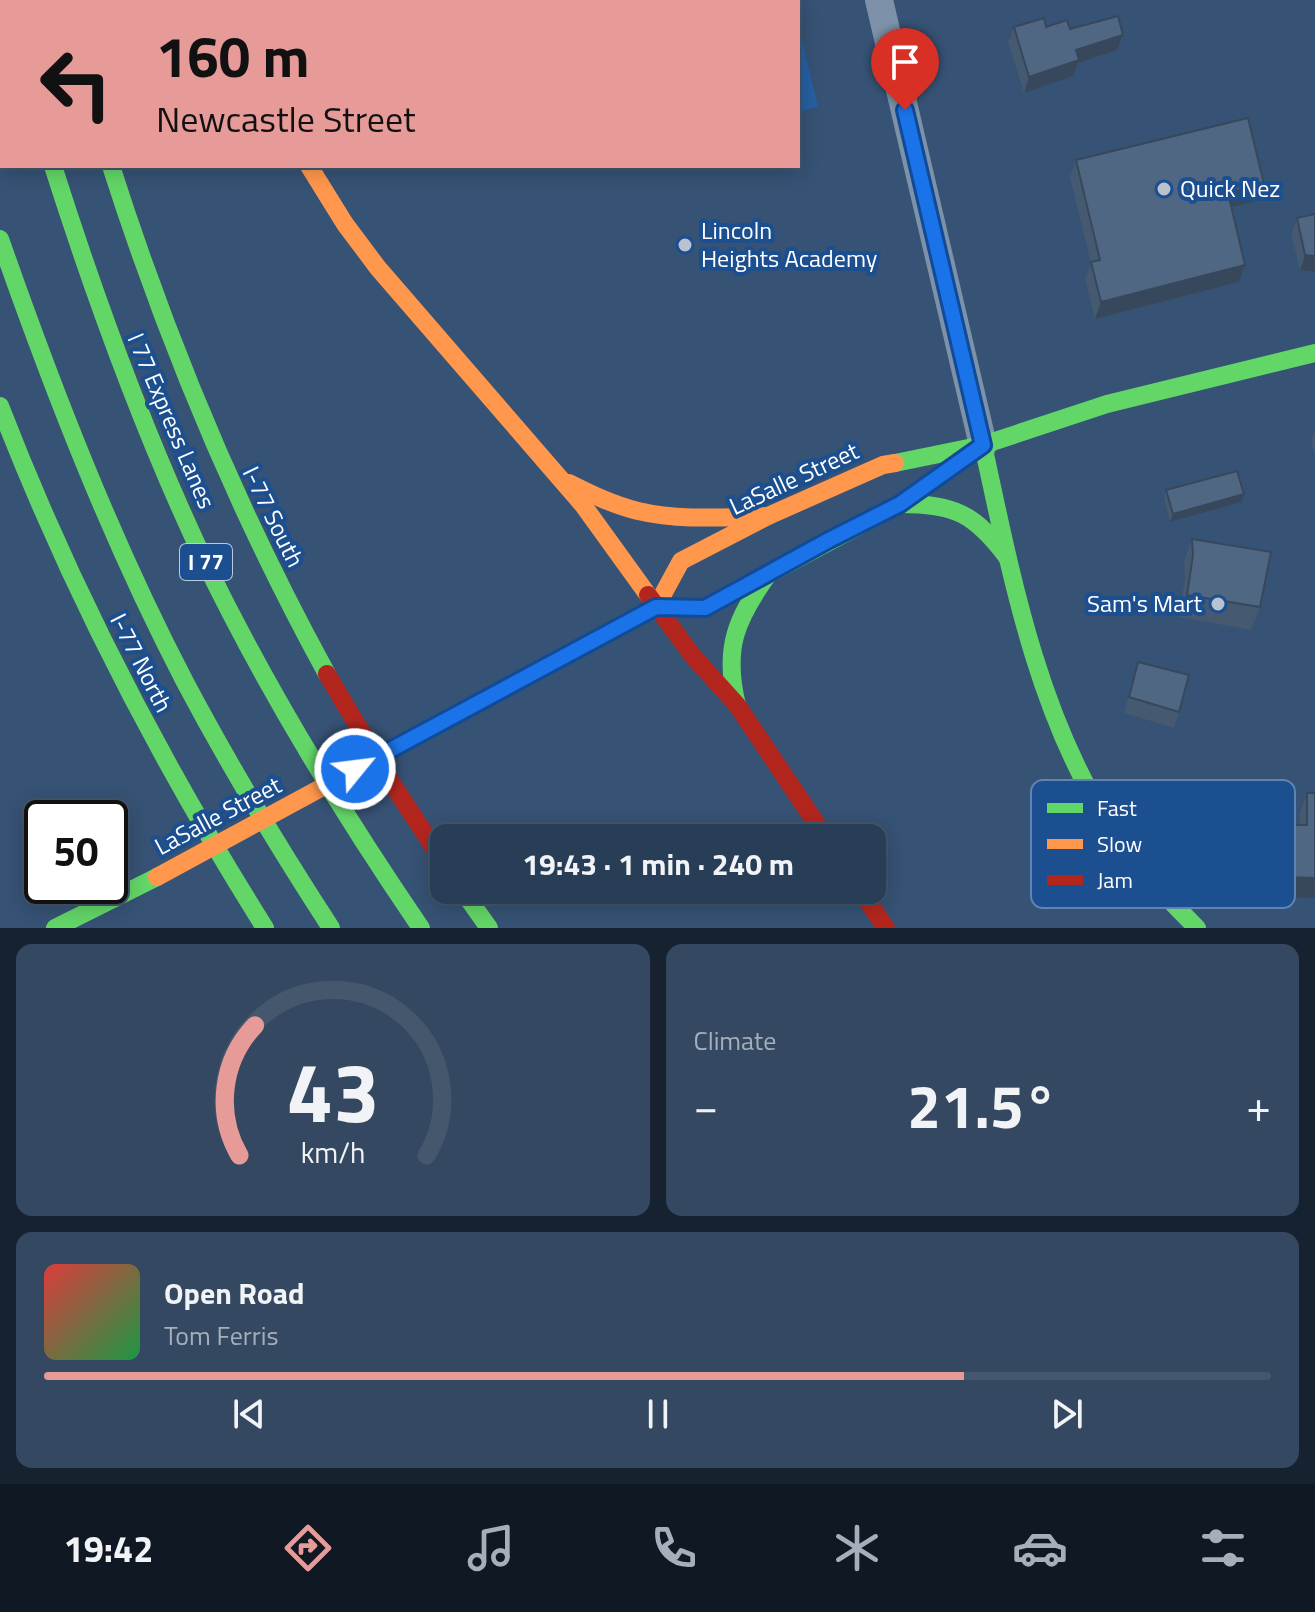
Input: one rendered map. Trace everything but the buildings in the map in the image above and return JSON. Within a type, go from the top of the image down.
[{"type":"main road","name":"I 77 Express Lanes","points":[[54,168],[122,369],[151,442],[209,567],[319,772],[421,928]]},
{"type":"main road","name":"I-77 South","points":[[112,168],[173,349],[202,421],[264,556],[338,695],[430,841]]},
{"type":"main road","points":[[310,168],[378,268],[591,515],[692,655],[737,705],[817,824]]},
{"type":"main road","points":[[0,239],[35,343],[84,470],[149,613],[248,797],[331,928]]},
{"type":"main road","name":"LaSalle Street","points":[[656,607],[681,561],[768,516],[883,465],[983,445],[1107,404],[1315,353]]},
{"type":"main road","name":"I-77 North","points":[[0,406],[66,567],[138,712],[265,928]]},
{"type":"main road","name":"LaSalle Street","points":[[55,928],[157,877],[656,607],[705,608],[900,504],[983,445]]},
{"type":"main road","points":[[983,445],[1042,681],[1082,780]]},
{"type":"main road","points":[[561,479],[600,499],[639,512],[671,516],[768,516]]},
{"type":"main road","points":[[900,504],[948,506],[964,512],[992,535],[1010,561]]},
{"type":"main road","points":[[737,705],[729,673],[730,645],[746,605],[769,573]]},
{"type":"main road","points":[[472,904],[489,928]]},
{"type":"main road","points":[[870,904],[886,928]]},
{"type":"main road","points":[[1176,908],[1197,928]]},
{"type":"street","points":[[879,0],[983,445]]},
{"type":"shaded area","points":[[800,40],[818,107],[800,112]]},
{"type":"traffic: fast","points":[[54,168],[122,367],[205,562],[306,749],[421,928]]},
{"type":"traffic: fast","points":[[112,168],[156,297],[207,425],[263,550],[327,674]]},
{"type":"traffic: fast","points":[[0,239],[85,464],[132,574],[185,682],[237,776],[331,928]]},
{"type":"traffic: fast","points":[[895,463],[983,445],[1107,404],[1315,353]]},
{"type":"traffic: fast","points":[[0,406],[87,608],[189,802],[265,928]]},
{"type":"traffic: fast","points":[[983,445],[1030,642],[1063,737],[1084,780]]},
{"type":"traffic: fast","points":[[435,726],[656,607],[705,608],[900,504],[970,454]]},
{"type":"traffic: fast","points":[[900,504],[935,506],[961,514],[984,530],[1007,557]]},
{"type":"traffic: fast","points":[[737,705],[731,667],[735,635],[748,605],[769,573]]},
{"type":"traffic: fast","points":[[55,928],[157,877]]},
{"type":"traffic: fast","points":[[472,904],[489,928]]},
{"type":"traffic: fast","points":[[1178,908],[1197,928]]},
{"type":"traffic: slow","points":[[310,168],[345,224],[378,268],[583,505],[648,595]]},
{"type":"traffic: slow","points":[[656,607],[681,561],[768,516],[883,465],[895,463]]},
{"type":"traffic: slow","points":[[569,483],[620,506],[654,514],[703,518],[768,516]]},
{"type":"traffic: slow","points":[[157,877],[435,726]]},
{"type":"traffic: jam","points":[[648,595],[692,655],[737,705],[817,824]]},
{"type":"traffic: jam","points":[[327,674],[430,842]]},
{"type":"traffic: jam","points":[[870,904],[886,928]]},
{"type":"place","name":"Quick Nez","points":[[1164,189]]},
{"type":"place","name":"Lincoln Heights Academy","points":[[685,245]]},
{"type":"place","name":"Sam's Mart","points":[[1218,604]]},
{"type":"route","points":[[355,769],[656,607],[705,608],[900,504],[983,445],[905,110]]}]
